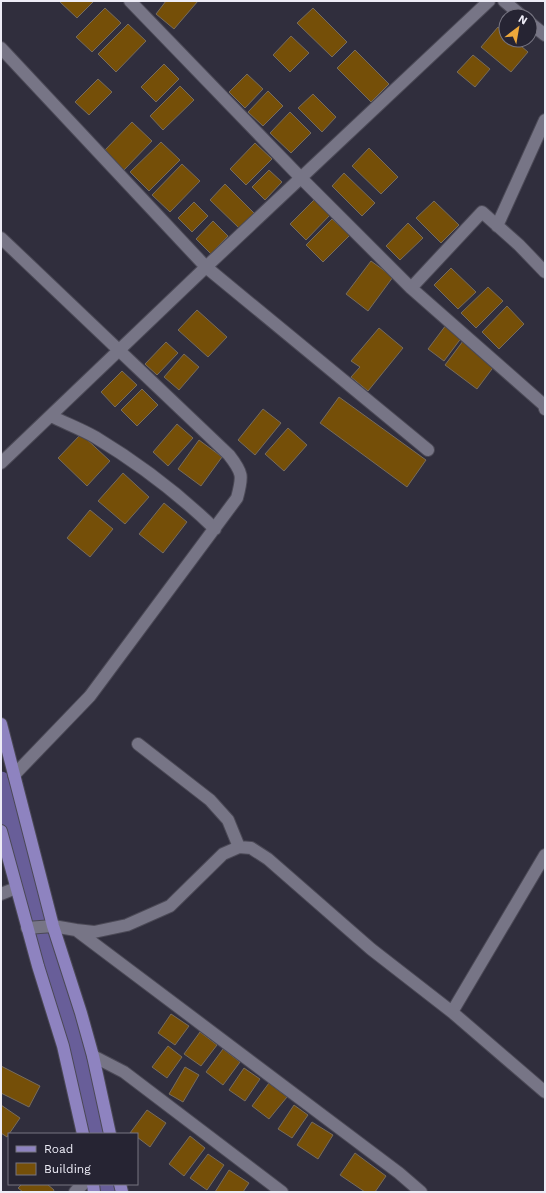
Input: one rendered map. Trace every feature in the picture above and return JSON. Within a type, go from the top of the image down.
[{"type":"main road","points":[[1,724],[14,775],[40,927],[63,1046],[83,1133]]},
{"type":"main road","points":[[1,831],[16,888],[40,927],[82,1013],[110,1133]]},
{"type":"street","points":[[130,1],[301,178],[411,288],[544,405],[545,409]]},
{"type":"street","points":[[1,463],[206,267],[489,1]]},
{"type":"street","points":[[504,1],[512,8]]},
{"type":"street","points":[[1,48],[206,267],[428,450]]},
{"type":"street","points":[[497,226],[545,120]]},
{"type":"street","points":[[411,288],[482,212],[545,272]]},
{"type":"street","points":[[1,238],[229,455],[238,467],[242,479],[237,498],[90,696],[14,775]]},
{"type":"street","points":[[51,416],[94,437],[137,465],[198,512],[215,529]]},
{"type":"street","points":[[138,744],[210,800],[228,820],[239,846]]},
{"type":"street","points":[[40,927],[94,932],[126,925],[170,906],[223,854],[239,846],[251,848],[268,859],[371,949],[452,1012],[545,1092]]},
{"type":"street","points":[[452,1012],[545,855]]},
{"type":"street","points":[[1,894],[16,888]]},
{"type":"street","points":[[76,930],[399,1173],[421,1192]]},
{"type":"street","points":[[93,1056],[124,1072],[282,1192]]},
{"type":"building","points":[[59,1],[94,1],[77,18]]},
{"type":"building","points":[[166,1],[198,1],[174,29],[156,14]]},
{"type":"building","points":[[105,8],[121,23],[92,52],[76,37]]},
{"type":"building","points":[[313,8],[347,42],[332,57],[297,23]]},
{"type":"building","points":[[128,24],[146,41],[116,72],[98,54]]},
{"type":"building","points":[[498,27],[498,48],[523,48],[528,52],[511,72],[481,47]]},
{"type":"building","points":[[291,36],[309,53],[290,72],[273,55]]},
{"type":"building","points":[[355,50],[389,84],[371,102],[337,68]]},
{"type":"building","points":[[473,55],[490,69],[475,87],[457,72]]},
{"type":"building","points":[[164,64],[179,79],[156,102],[141,87]]},
{"type":"building","points":[[247,74],[263,89],[245,108],[229,92]]},
{"type":"building","points":[[98,79],[112,92],[89,115],[75,102]]},
{"type":"building","points":[[180,86],[194,100],[163,130],[150,116]]},
{"type":"building","points":[[268,91],[283,106],[263,126],[248,112]]},
{"type":"building","points":[[313,94],[336,117],[322,132],[298,108]]},
{"type":"building","points":[[290,112],[311,133],[291,153],[270,133]]},
{"type":"building","points":[[132,122],[152,141],[124,170],[104,151]]},
{"type":"building","points":[[161,142],[180,160],[149,191],[130,172]]},
{"type":"building","points":[[255,143],[272,159],[246,185],[230,169]]},
{"type":"building","points":[[369,148],[398,177],[381,194],[352,166]]},
{"type":"building","points":[[182,164],[200,181],[170,212],[152,195]]},
{"type":"building","points":[[269,170],[282,182],[265,200],[252,187]]},
{"type":"building","points":[[344,173],[375,203],[362,216],[332,186]]},
{"type":"building","points":[[225,184],[254,213],[239,228],[210,200]]},
{"type":"building","points":[[314,200],[330,215],[306,240],[290,224]]},
{"type":"building","points":[[434,201],[459,225],[441,243],[416,218]]},
{"type":"building","points":[[194,202],[208,216],[192,232],[178,218]]},
{"type":"building","points":[[332,219],[350,235],[323,262],[306,245]]},
{"type":"building","points":[[213,221],[228,236],[211,254],[196,239]]},
{"type":"building","points":[[408,223],[423,238],[400,260],[386,246]]},
{"type":"building","points":[[371,261],[393,277],[368,311],[346,294]]},
{"type":"building","points":[[451,268],[476,292],[458,309],[434,285]]},
{"type":"building","points":[[488,287],[503,301],[476,328],[461,313]]},
{"type":"building","points":[[507,306],[524,324],[499,349],[482,332]]},
{"type":"building","points":[[197,310],[227,337],[208,357],[178,330]]},
{"type":"building","points":[[446,325],[462,337],[444,361],[428,349]]},
{"type":"building","points":[[379,328],[403,348],[368,391],[351,377],[360,367],[351,361]]},
{"type":"building","points":[[463,341],[495,365],[477,389],[445,365]]},
{"type":"building","points":[[166,342],[178,353],[157,375],[145,364]]},
{"type":"building","points":[[184,354],[199,367],[179,390],[164,377]]},
{"type":"building","points":[[122,371],[137,385],[115,407],[101,392]]},
{"type":"building","points":[[142,389],[158,405],[137,426],[121,410]]},
{"type":"building","points":[[339,397],[426,460],[407,487],[320,423]]},
{"type":"building","points":[[263,409],[281,423],[255,455],[238,440]]},
{"type":"building","points":[[177,424],[193,438],[168,466],[153,452]]},
{"type":"building","points":[[288,428],[307,445],[284,471],[265,454]]},
{"type":"building","points":[[81,434],[110,461],[87,486],[58,458]]},
{"type":"building","points":[[199,440],[222,457],[201,486],[178,469]]},
{"type":"building","points":[[123,473],[149,497],[125,524],[98,501]]},
{"type":"building","points":[[164,503],[187,522],[163,553],[139,534]]},
{"type":"building","points":[[90,510],[113,529],[90,557],[67,538]]},
{"type":"building","points":[[171,1014],[189,1026],[175,1045],[158,1033]]},
{"type":"building","points":[[200,1032],[217,1045],[201,1066],[184,1054]]},
{"type":"building","points":[[168,1046],[182,1057],[167,1078],[152,1067]]},
{"type":"building","points":[[223,1049],[240,1062],[223,1085],[206,1072]]},
{"type":"building","points":[[1,1066],[40,1086],[29,1107],[1,1093]]},
{"type":"building","points":[[185,1067],[199,1075],[183,1102],[169,1094]]},
{"type":"building","points":[[244,1068],[260,1079],[245,1101],[229,1090]]},
{"type":"building","points":[[269,1083],[287,1097],[269,1119],[252,1106]]},
{"type":"building","points":[[1,1105],[20,1118],[10,1133],[8,1133],[7,1137],[1,1133]]},
{"type":"building","points":[[294,1105],[308,1115],[292,1138],[278,1129]]},
{"type":"building","points":[[147,1110],[166,1123],[150,1147],[138,1138],[138,1133],[130,1133]]},
{"type":"building","points":[[312,1122],[333,1135],[318,1159],[297,1145]]},
{"type":"building","points":[[190,1136],[205,1148],[184,1176],[169,1164]]},
{"type":"building","points":[[355,1153],[386,1176],[375,1192],[365,1192],[340,1175]]},
{"type":"building","points":[[208,1154],[224,1165],[207,1190],[190,1178]]},
{"type":"building","points":[[229,1170],[249,1183],[243,1192],[215,1192]]},
{"type":"building","points":[[21,1185],[48,1185],[54,1190],[53,1192],[23,1192],[18,1188]]},
{"type":"waterway","points":[[1,782],[12,833],[86,1081],[97,1133]]},
{"type":"waterway","points":[[108,1185],[110,1192]]}]
